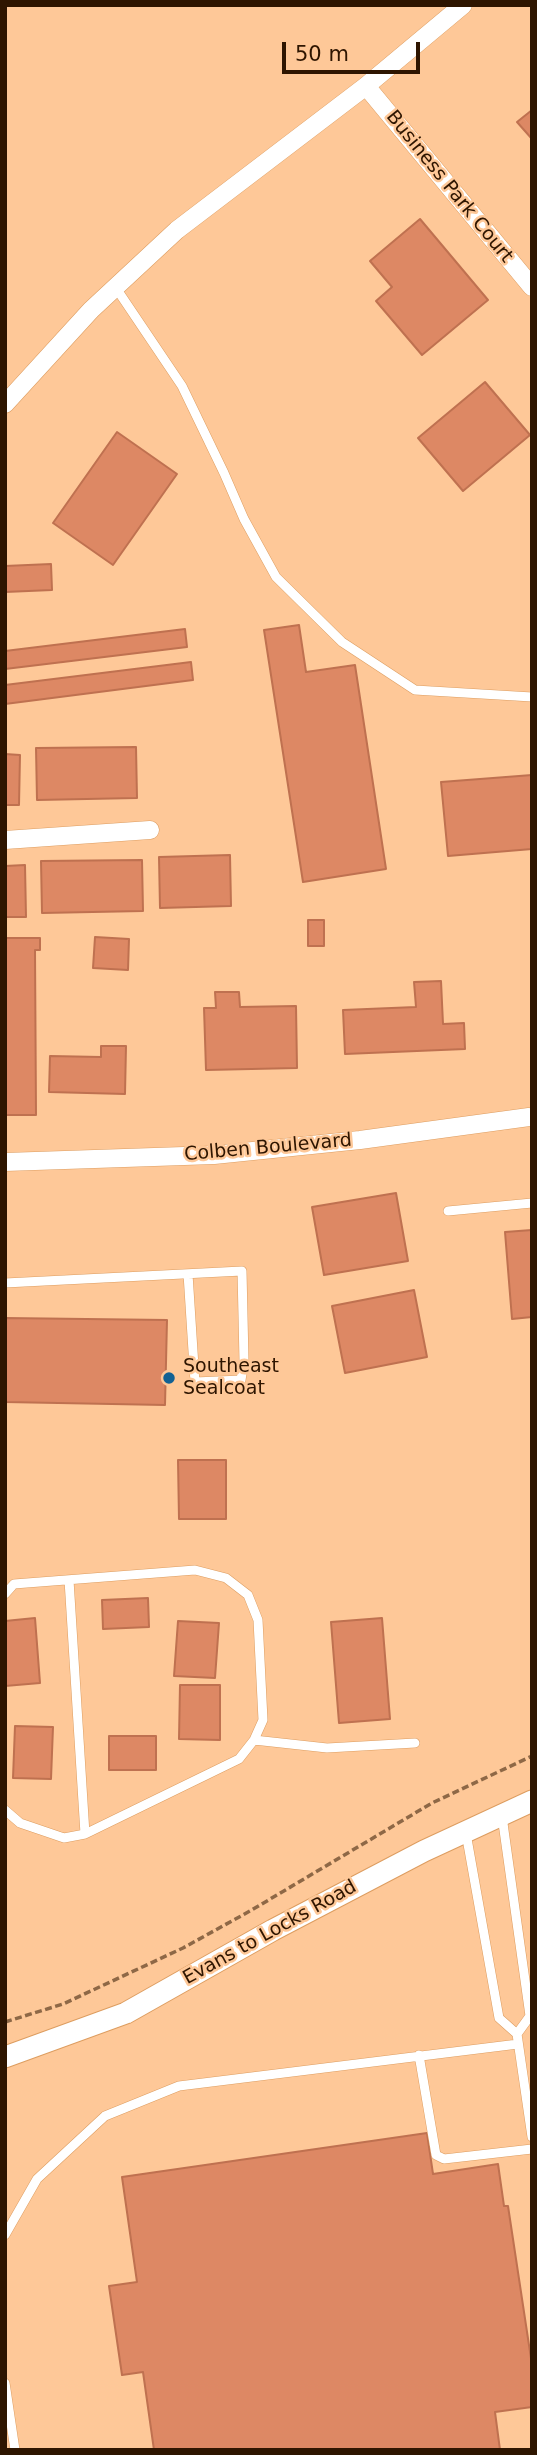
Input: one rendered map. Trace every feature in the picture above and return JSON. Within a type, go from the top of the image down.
[{"type":"street","points":[[5,404],[12,384],[177,230],[366,86],[462,6]]},
{"type":"street","name":"Business Park Court","points":[[366,86],[532,287]]},
{"type":"street","points":[[5,839],[150,830]]},
{"type":"street","name":"Colben Boulevard","points":[[5,1162],[214,1155],[360,1140],[529,1117]]},
{"type":"street","name":"Evans to Locks Road","points":[[5,2057],[125,2013],[424,1851],[532,1801]]},
{"type":"lane","points":[[116,288],[182,386],[225,473],[243,519],[276,577],[304,605],[342,642],[415,690],[532,698]]},
{"type":"lane","points":[[448,1211],[532,1203]]},
{"type":"lane","points":[[5,1283],[243,1271],[244,1362],[241,1380],[195,1382],[188,1274]]},
{"type":"lane","points":[[5,1594],[14,1584],[195,1570],[226,1578],[248,1595],[258,1620],[263,1720],[254,1740],[239,1759],[85,1834],[64,1838],[20,1823],[5,1810]]},
{"type":"lane","points":[[69,1580],[85,1834]]},
{"type":"lane","points":[[254,1740],[327,1748],[415,1744]]},
{"type":"lane","points":[[502,1816],[530,2016],[517,2039]]},
{"type":"lane","points":[[466,1832],[499,2018],[517,2039],[532,2137]]},
{"type":"lane","points":[[5,2235],[37,2179],[105,2116],[179,2086],[419,2055],[517,2039]]},
{"type":"lane","points":[[419,2055],[436,2155],[444,2159],[532,2149]]},
{"type":"lane","points":[[5,2383],[15,2450]]},
{"type":"path","points":[[5,2022],[63,2004],[183,1948],[422,1808],[532,1756]]},
{"type":"building","points":[[532,110],[532,139],[517,122]]},
{"type":"building","points":[[420,219],[488,300],[422,355],[376,301],[392,287],[370,261]]},
{"type":"building","points":[[485,382],[530,435],[463,491],[418,438]]},
{"type":"building","points":[[117,432],[177,474],[113,565],[53,523]]},
{"type":"building","points":[[51,564],[52,590],[5,592],[5,566]]},
{"type":"building","points":[[299,625],[306,672],[355,665],[386,869],[303,882],[264,630]]},
{"type":"building","points":[[185,629],[187,647],[5,669],[5,651]]},
{"type":"building","points":[[191,662],[193,680],[5,704],[5,685]]},
{"type":"building","points":[[136,747],[137,798],[37,800],[36,748]]},
{"type":"building","points":[[5,754],[20,755],[19,805],[5,805]]},
{"type":"building","points":[[532,775],[532,849],[448,856],[441,782]]},
{"type":"building","points":[[230,855],[231,906],[160,908],[159,857]]},
{"type":"building","points":[[142,860],[143,911],[42,913],[41,861]]},
{"type":"building","points":[[25,865],[26,917],[5,917],[5,866]]},
{"type":"building","points":[[308,920],[324,920],[324,946],[308,946]]},
{"type":"building","points":[[95,937],[129,939],[128,970],[93,968]]},
{"type":"building","points":[[5,938],[40,938],[40,950],[35,950],[36,1115],[5,1115]]},
{"type":"building","points":[[441,981],[443,1024],[464,1023],[465,1049],[345,1054],[343,1010],[416,1007],[414,982]]},
{"type":"building","points":[[215,992],[239,992],[240,1007],[296,1006],[297,1068],[206,1070],[204,1008],[216,1008]]},
{"type":"building","points":[[101,1046],[126,1046],[125,1094],[49,1092],[50,1056],[101,1057]]},
{"type":"building","points":[[396,1193],[408,1261],[324,1275],[312,1207]]},
{"type":"building","points":[[532,1230],[532,1317],[512,1319],[505,1232]]},
{"type":"building","points":[[414,1290],[427,1357],[345,1373],[332,1306]]},
{"type":"building","points":[[5,1318],[167,1320],[165,1405],[5,1402]]},
{"type":"building","points":[[178,1460],[226,1460],[226,1519],[179,1519]]},
{"type":"building","points":[[148,1598],[149,1627],[103,1629],[102,1600]]},
{"type":"building","points":[[35,1618],[40,1683],[5,1686],[5,1621]]},
{"type":"building","points":[[382,1618],[390,1719],[339,1723],[331,1622]]},
{"type":"building","points":[[178,1621],[219,1623],[215,1678],[174,1676]]},
{"type":"building","points":[[180,1685],[220,1685],[220,1740],[179,1739]]},
{"type":"building","points":[[15,1726],[53,1727],[51,1779],[13,1778]]},
{"type":"building","points":[[109,1736],[156,1736],[156,1770],[109,1770]]},
{"type":"building","points":[[427,2133],[433,2174],[498,2164],[504,2206],[508,2206],[532,2365],[532,2407],[495,2412],[500,2450],[154,2450],[143,2372],[122,2375],[109,2286],[137,2282],[122,2177]]},
{"type":"place","name":"Southeast Sealcoat","points":[[169,1378]]}]
